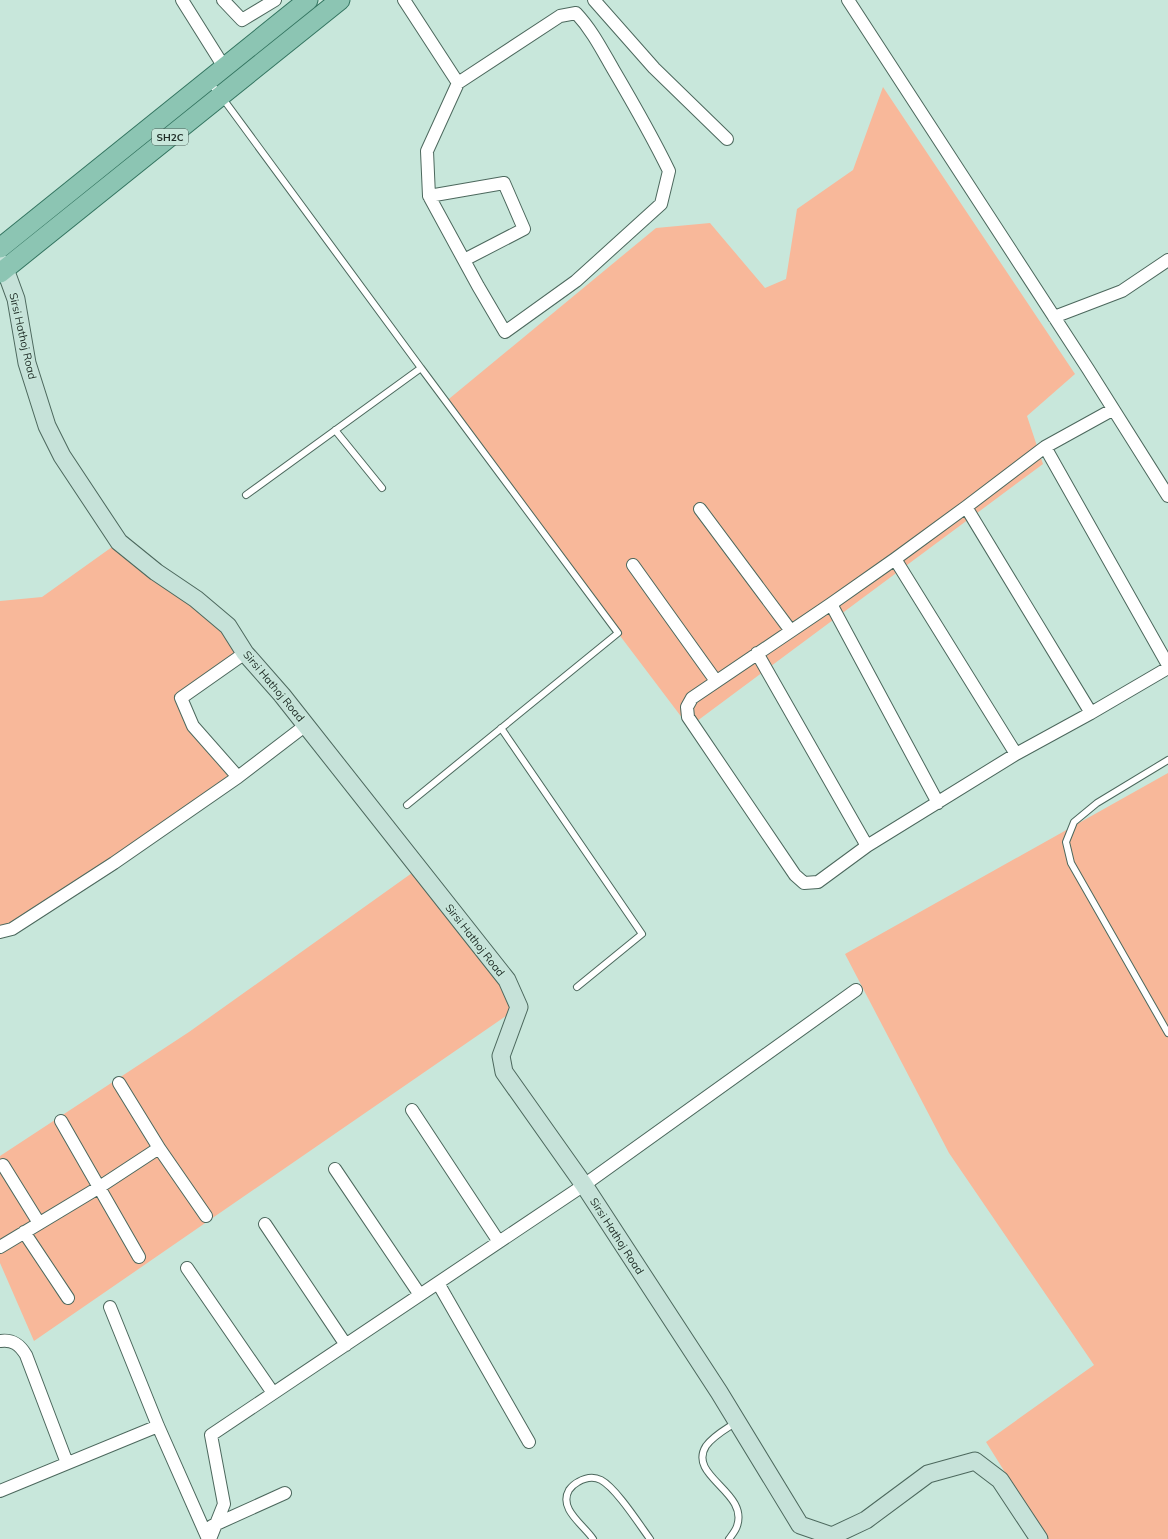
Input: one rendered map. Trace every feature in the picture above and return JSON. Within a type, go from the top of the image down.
[{"type":"main road","name":"SH2C","points":[[0,248],[308,0]]},
{"type":"main road","name":"SH2C","points":[[2,268],[221,96],[340,0]]},
{"type":"street","points":[[182,0],[224,68]]},
{"type":"street","points":[[223,0],[242,20],[275,0]]},
{"type":"street","points":[[404,0],[458,83]]},
{"type":"street","points":[[594,0],[654,68],[726,139]]},
{"type":"street","points":[[848,0],[1054,317],[1168,496]]},
{"type":"street","points":[[576,13],[596,40],[648,128],[669,171],[661,204],[576,281],[505,332],[429,196],[427,151],[458,83],[560,16],[576,13]]},
{"type":"street","points":[[429,196],[504,183],[524,228],[464,260]]},
{"type":"street","points":[[1054,317],[1122,291],[1168,260]]},
{"type":"street","name":"Sirsi Hathoj Road","points":[[2,268],[16,299],[27,363],[47,426],[62,456],[119,542],[156,572],[196,599],[228,626],[245,652],[306,725],[507,980],[519,1007],[501,1056],[504,1072],[584,1185],[737,1422],[800,1525],[832,1536],[866,1520],[928,1474],[975,1461],[1000,1480],[1039,1539]]},
{"type":"street","points":[[1112,410],[1045,447],[895,559],[692,698],[686,707],[688,717],[795,875],[804,883],[818,882],[868,846],[1016,754],[1091,713],[1168,668]]},
{"type":"street","points":[[1045,447],[1168,665]]},
{"type":"street","points":[[966,507],[1091,713]]},
{"type":"street","points":[[700,509],[791,631]]},
{"type":"street","points":[[895,559],[1016,754]]},
{"type":"street","points":[[632,565],[716,681]]},
{"type":"street","points":[[831,604],[938,803]]},
{"type":"street","points":[[238,777],[193,726],[181,698],[245,652]]},
{"type":"street","points":[[757,653],[868,846]]},
{"type":"street","points":[[0,932],[12,929],[114,863],[238,777],[306,725]]},
{"type":"street","points":[[209,1533],[224,1504],[211,1435],[584,1185],[856,990]]},
{"type":"street","points":[[119,1083],[159,1148],[206,1216]]},
{"type":"street","points":[[412,1110],[499,1242]]},
{"type":"street","points":[[61,1121],[98,1188],[139,1257]]},
{"type":"street","points":[[0,1247],[98,1188],[159,1148]]},
{"type":"street","points":[[3,1165],[39,1223]]},
{"type":"street","points":[[334,1169],[420,1295]]},
{"type":"street","points":[[265,1224],[346,1345]]},
{"type":"street","points":[[24,1232],[68,1298]]},
{"type":"street","points":[[186,1268],[273,1394]]},
{"type":"street","points":[[438,1283],[529,1442]]},
{"type":"street","points":[[110,1307],[158,1426],[209,1533]]},
{"type":"street","points":[[0,1341],[12,1342],[21,1346],[26,1355],[67,1463]]},
{"type":"street","points":[[0,1491],[158,1426]]},
{"type":"street","points":[[209,1533],[285,1493]]},
{"type":"lane","points":[[208,81],[221,96],[618,633],[407,805]]},
{"type":"lane","points":[[246,495],[421,368]]},
{"type":"lane","points":[[335,430],[382,488]]},
{"type":"lane","points":[[501,728],[642,934],[577,987]]},
{"type":"lane","points":[[1168,760],[1096,803],[1074,822],[1066,842],[1071,863],[1168,1033]]},
{"type":"lane","points":[[729,1539],[738,1525],[738,1509],[732,1497],[713,1478],[704,1466],[702,1456],[706,1446],[714,1437],[737,1422]]},
{"type":"lane","points":[[593,1539],[571,1514],[567,1506],[566,1496],[573,1485],[586,1477],[600,1479],[612,1488],[650,1539]]},
{"type":"shaded area","points":[[883,87],[1075,374],[1027,416],[1043,464],[689,727],[444,403],[656,228],[710,223],[765,288],[786,279],[797,209],[853,170]]},
{"type":"shaded area","points":[[119,542],[245,653],[181,698],[193,726],[238,777],[0,932],[0,601],[42,597]]},
{"type":"shaded area","points":[[1168,773],[1168,1539],[1047,1539],[986,1442],[1094,1365],[949,1153],[845,954]]},
{"type":"shaded area","points":[[419,868],[519,1007],[34,1341],[0,1263],[0,1156],[189,1032]]}]
